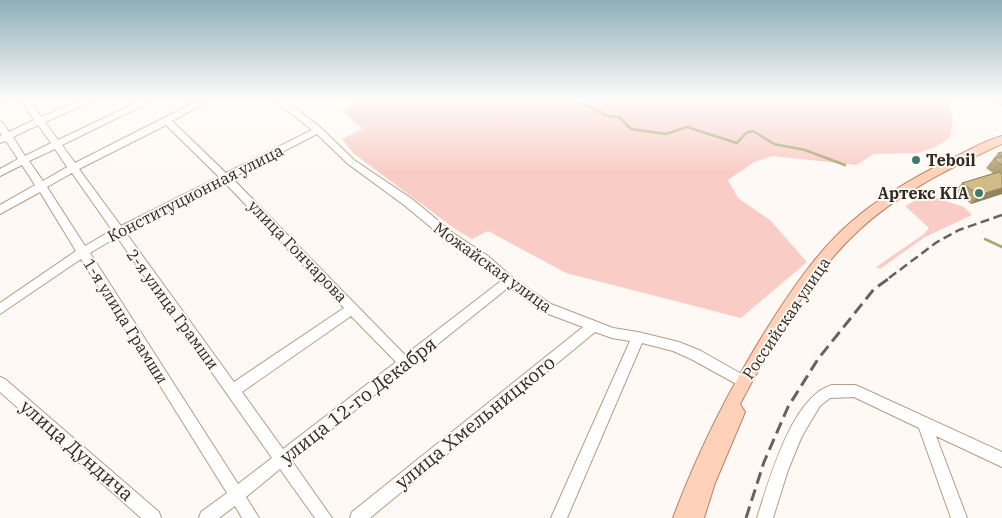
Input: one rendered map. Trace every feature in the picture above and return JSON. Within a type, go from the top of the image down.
[{"type":"main road","name":"Российская улица","points":[[683,518],[697,477],[718,427],[742,381],[816,268],[856,226],[903,191],[951,164],[1002,140]]},
{"type":"main road","name":"Российская улица","points":[[694,518],[706,482],[727,432],[750,386],[823,272],[862,229],[908,194],[957,168],[1002,149]]},
{"type":"street","points":[[4,138],[34,123]]},
{"type":"street","name":"2-я улица Грамши","points":[[40,123],[324,518]]},
{"type":"street","points":[[0,173],[103,123]]},
{"type":"street","points":[[0,210],[73,168],[163,123]]},
{"type":"street","name":"улица Гончарова","points":[[169,123],[226,177],[405,363]]},
{"type":"street","name":"Можайская улица","points":[[309,123],[351,162],[408,202],[449,236],[484,259],[509,281],[547,308],[612,333],[638,336],[682,348],[742,381]]},
{"type":"street","name":"1-я улица Грамши","points":[[0,125],[4,138],[24,160],[41,186],[251,518]]},
{"type":"street","name":"Конституционная улица","points":[[0,309],[83,252],[118,232],[318,130]]},
{"type":"street","name":"улица 12-го Декабря","points":[[207,518],[509,281]]},
{"type":"street","points":[[232,391],[353,308]]},
{"type":"street","name":"улица Хмельницкого","points":[[358,518],[593,326]]},
{"type":"street","points":[[559,518],[638,336]]},
{"type":"street","name":"улица Дундича","points":[[0,383],[153,518]]},
{"type":"street","points":[[765,518],[780,472],[802,422],[816,400],[825,394],[838,390],[855,391],[1002,460]]},
{"type":"street","points":[[924,422],[959,518]]},
{"type":"shaded area","points":[[356,123],[952,123],[950,138],[935,147],[918,153],[874,154],[856,165],[773,156],[754,162],[728,180],[738,198],[770,220],[807,262],[741,318],[566,273],[488,231],[472,239],[455,229],[353,153],[342,139],[363,129]]},
{"type":"shaded area","points":[[930,196],[964,207],[972,215],[925,237],[880,269],[876,267],[924,234],[929,228],[905,206],[920,198]]},
{"type":"building","points":[[1002,157],[1002,165],[994,159]]},
{"type":"building","points":[[999,172],[1002,174],[1002,188],[979,195],[962,183]]},
{"type":"waterway","points":[[625,123],[631,129],[666,134],[687,127],[737,143],[746,133],[753,131],[774,144],[805,150],[845,165]]},
{"type":"waterway","points":[[985,239],[1002,247]]},
{"type":"railway","points":[[889,278],[937,242],[959,230],[1002,215]]},
{"type":"railway","points":[[746,518],[764,462],[788,407],[818,359],[874,289],[891,277]]},
{"type":"place","name":"Teboil","points":[[916,160]]},
{"type":"place","name":"Артекс KIA","points":[[979,193]]}]
